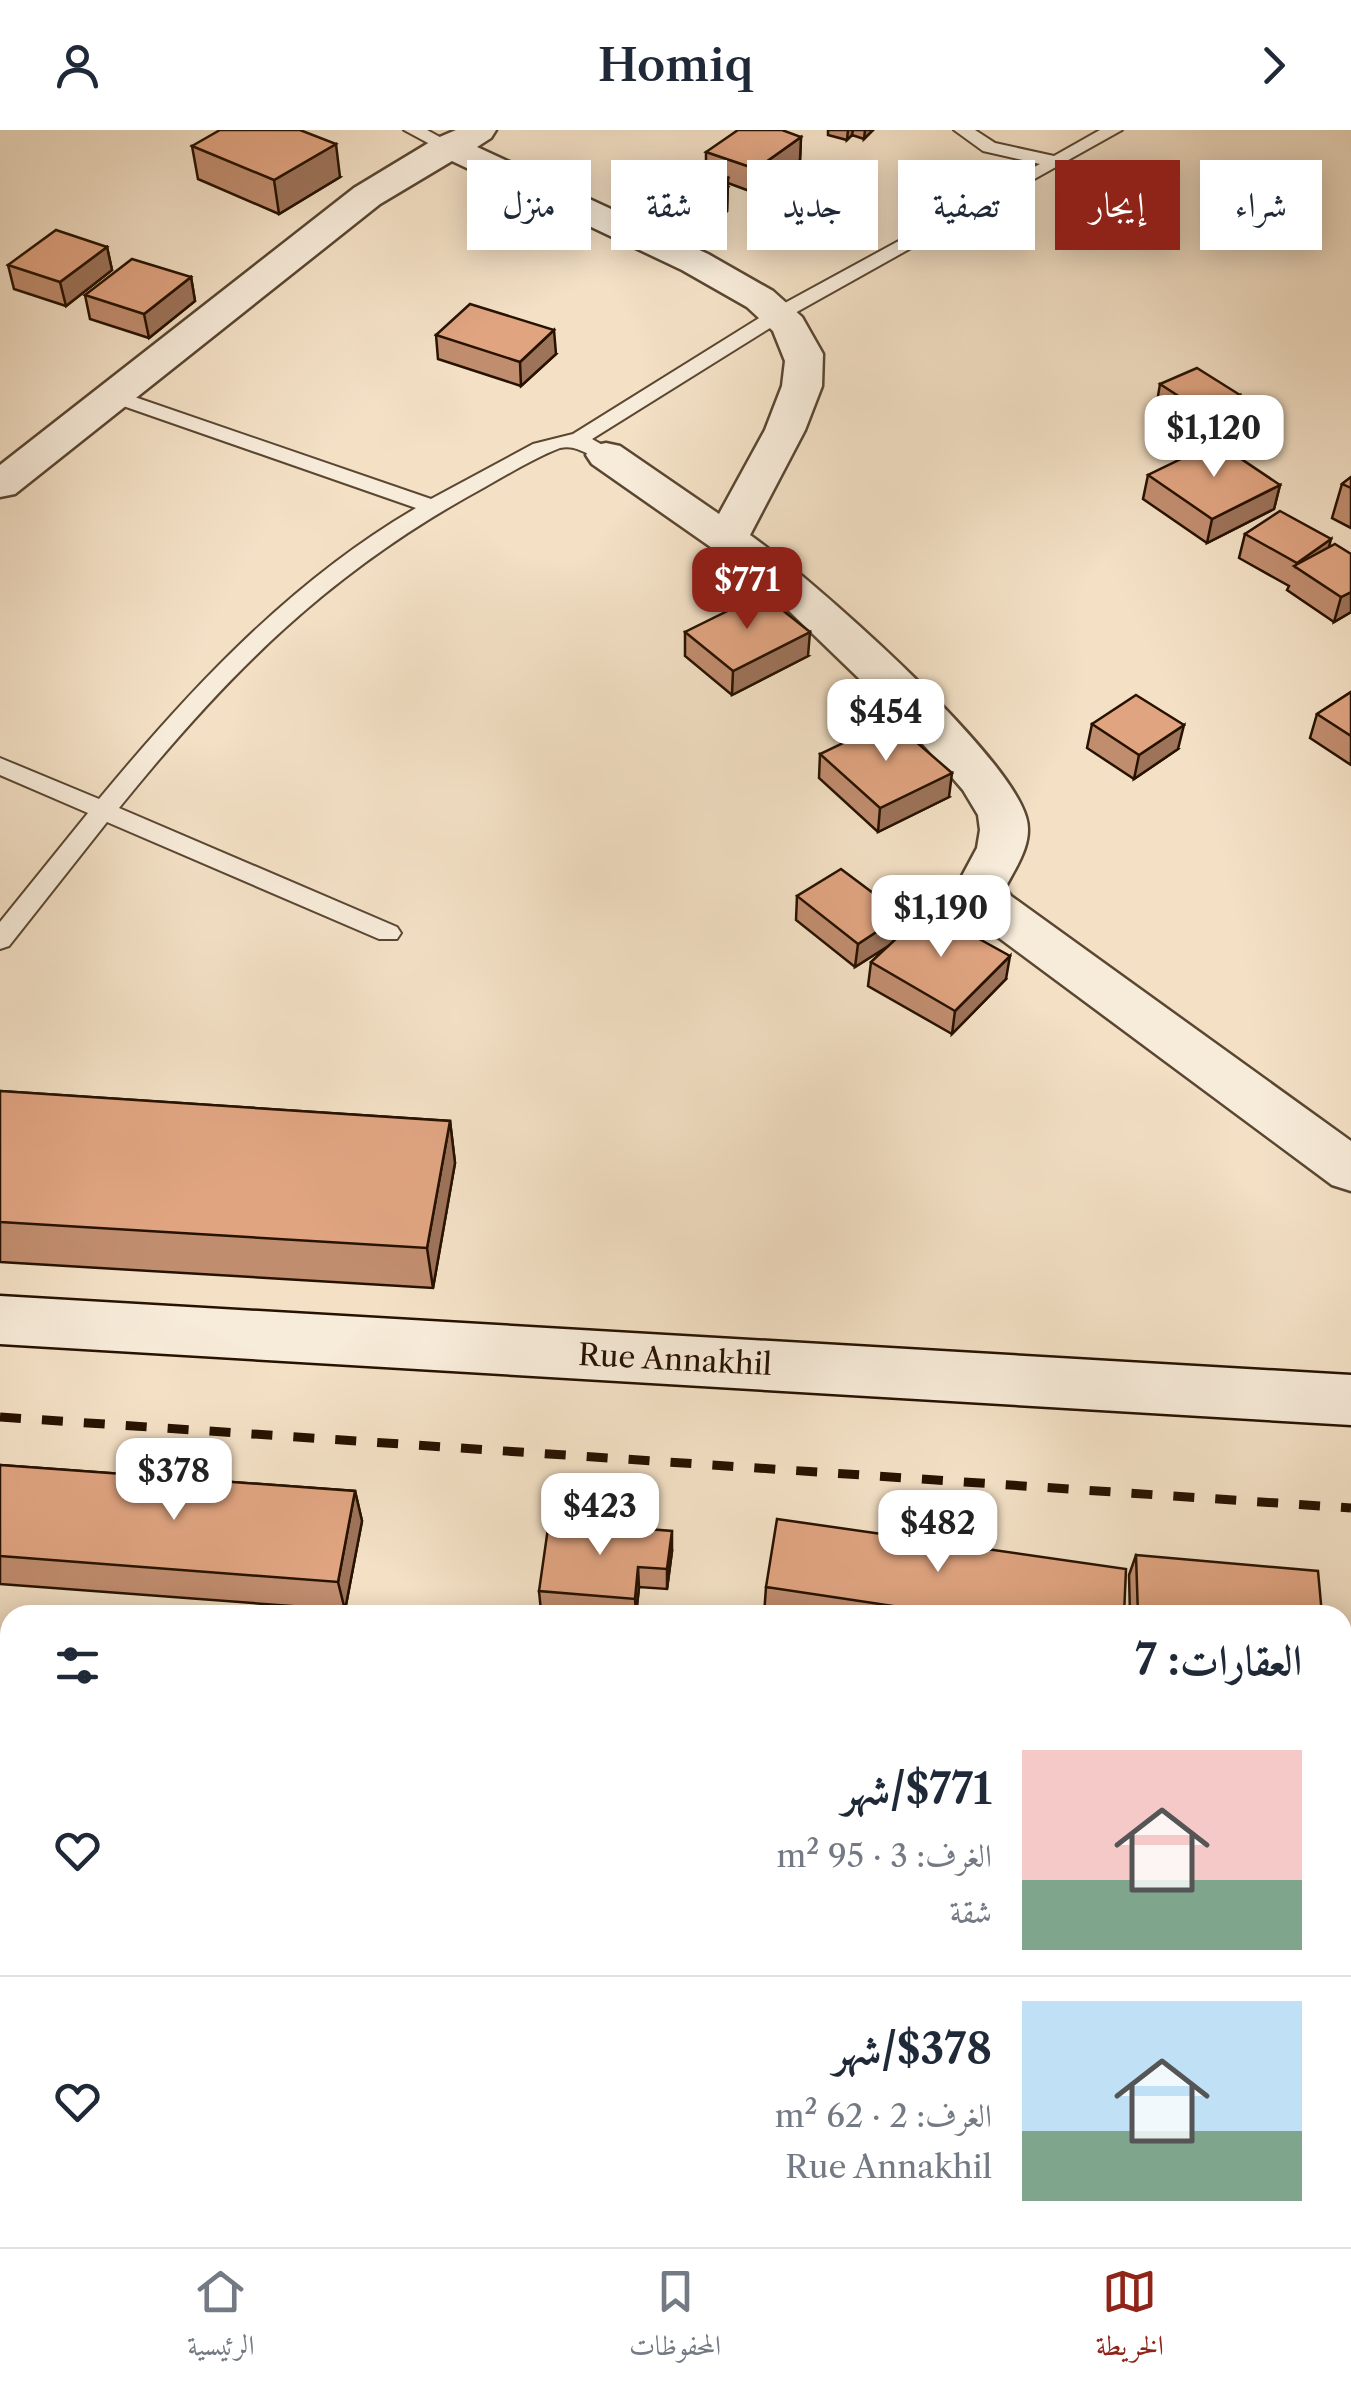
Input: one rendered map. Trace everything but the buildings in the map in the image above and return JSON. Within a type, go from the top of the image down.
[{"type":"street","points":[[0,485],[447,135],[730,281],[778,314],[801,346],[806,368],[796,404],[726,540]]},
{"type":"street","points":[[592,447],[770,569],[919,710],[980,779],[1002,815],[1004,830],[1001,848],[980,889],[993,908],[1014,928],[1351,1170]]},
{"type":"street","name":"Rue Annakhil","points":[[0,1320],[1351,1400]]},
{"type":"lane","points":[[963,130],[988,147],[1055,162]]},
{"type":"lane","points":[[1060,160],[1112,130]]},
{"type":"lane","points":[[0,940],[101,810],[276,622],[328,577],[433,506],[530,454],[592,447],[778,314],[1055,163]]},
{"type":"lane","points":[[113,396],[433,506]]},
{"type":"lane","points":[[0,766],[388,933]]},
{"type":"railway","points":[[0,1417],[1351,1508]]}]
